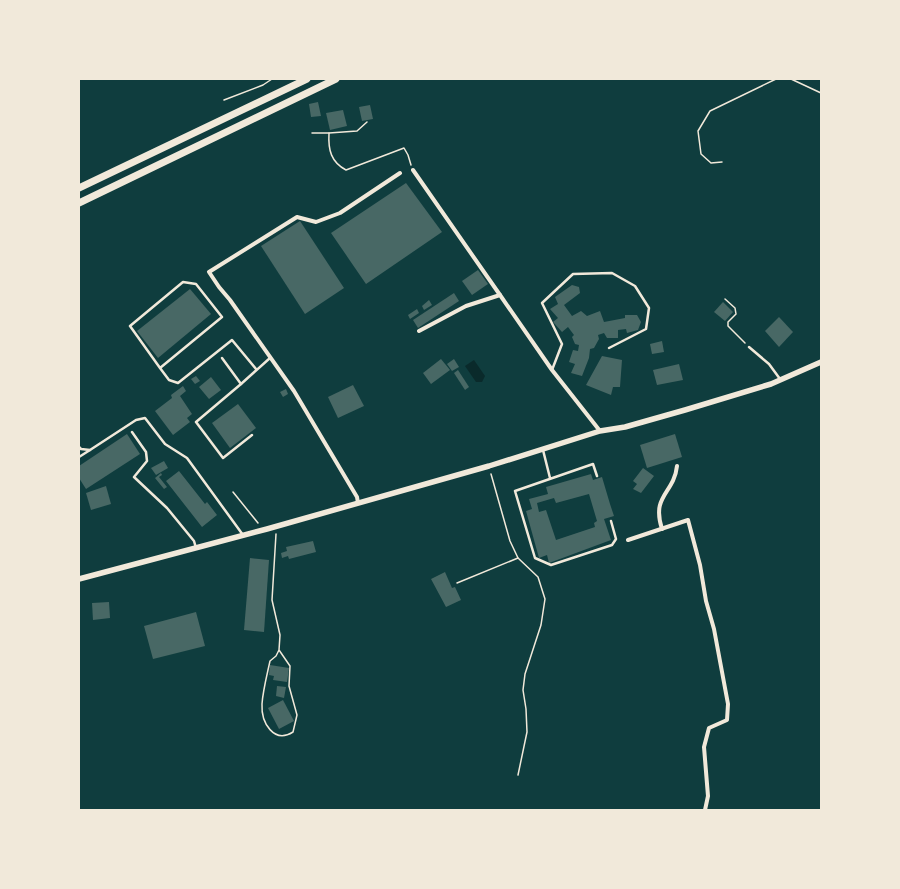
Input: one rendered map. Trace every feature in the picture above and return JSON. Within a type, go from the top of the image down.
[{"type":"main road","points":[[79,188],[306,79]]},
{"type":"main road","points":[[79,203],[336,79]]},
{"type":"street","points":[[413,170],[552,370],[600,431]]},
{"type":"street","points":[[358,503],[357,497],[294,391],[209,272],[297,217],[316,222],[340,213],[400,174]]},
{"type":"street","points":[[419,331],[466,306],[500,295]]},
{"type":"street","points":[[79,579],[260,531],[489,466],[600,431],[625,427],[685,410],[780,380],[821,362]]},
{"type":"street","points":[[662,529],[658,519],[658,507],[662,497],[676,478],[677,466]]},
{"type":"street","points":[[628,540],[688,520],[700,565],[706,602],[714,629],[728,704],[727,720],[709,728],[704,747],[708,796],[705,810]]},
{"type":"lane","points":[[552,370],[562,344],[542,303],[573,274],[612,273],[635,286],[649,308],[646,329],[609,348]]},
{"type":"lane","points":[[160,368],[222,317],[196,284],[183,282],[130,326],[160,368],[169,380],[178,383],[232,340],[256,369]]},
{"type":"lane","points":[[749,347],[769,364],[780,380]]},
{"type":"lane","points":[[252,435],[223,458],[196,422],[270,357]]},
{"type":"lane","points":[[222,358],[241,384]]},
{"type":"lane","points":[[79,457],[136,420],[145,418],[165,444],[187,458],[243,535]]},
{"type":"lane","points":[[132,432],[146,452],[147,461],[134,477],[167,508],[194,541],[196,548]]},
{"type":"lane","points":[[79,447],[81,449],[90,450]]},
{"type":"lane","points":[[543,450],[550,478]]},
{"type":"lane","points":[[596,476],[593,464],[515,491],[535,558],[551,565],[612,545],[616,539],[611,521]]},
{"type":"path","points":[[224,100],[263,85],[272,79]]},
{"type":"path","points":[[722,162],[711,163],[701,154],[698,131],[710,111],[776,79]]},
{"type":"path","points":[[791,79],[821,92]]},
{"type":"path","points":[[312,132],[329,133],[357,131],[367,122]]},
{"type":"path","points":[[329,133],[328,148],[338,165],[346,170],[404,148],[413,170]]},
{"type":"path","points":[[725,299],[735,308],[736,314],[728,322],[728,326],[749,347]]},
{"type":"path","points":[[489,466],[501,515],[518,558],[538,577],[545,598],[541,625],[524,674],[523,690],[526,709],[526,732],[518,775]]},
{"type":"path","points":[[233,492],[258,524],[260,531]]},
{"type":"path","points":[[277,526],[272,600],[280,635],[280,650],[290,666],[289,686],[297,715],[293,732],[287,736],[280,736],[272,732],[267,725],[262,706],[270,661],[280,650]]},
{"type":"path","points":[[457,583],[518,558]]},
{"type":"water","points":[[474,360],[485,376],[482,382],[476,382],[465,366]]},
{"type":"building","points":[[318,102],[321,116],[311,117],[309,104]]},
{"type":"building","points":[[370,105],[373,119],[362,121],[359,107]]},
{"type":"building","points":[[343,110],[347,126],[330,130],[326,113]]},
{"type":"building","points":[[406,183],[442,232],[366,284],[331,233]]},
{"type":"building","points":[[300,221],[344,288],[305,314],[261,246]]},
{"type":"building","points":[[478,270],[488,284],[472,295],[462,281]]},
{"type":"building","points":[[572,285],[579,287],[580,293],[564,305],[572,316],[581,311],[587,316],[600,311],[604,322],[625,318],[625,315],[637,315],[641,322],[638,330],[627,333],[626,329],[618,330],[618,338],[607,338],[604,333],[598,335],[599,339],[594,348],[590,349],[589,358],[582,376],[571,373],[575,364],[569,362],[573,350],[578,351],[579,345],[575,344],[572,337],[574,335],[568,327],[562,332],[553,322],[558,318],[550,309],[558,304],[555,297]]},
{"type":"building","points":[[190,289],[211,314],[158,358],[137,331]]},
{"type":"building","points":[[454,293],[459,301],[418,328],[413,320]]},
{"type":"building","points":[[429,300],[432,305],[424,310],[422,306]]},
{"type":"building","points":[[723,302],[733,312],[725,321],[714,312]]},
{"type":"building","points":[[417,309],[419,313],[410,319],[408,315]]},
{"type":"building","points":[[779,317],[793,332],[779,347],[765,331]]},
{"type":"building","points":[[662,341],[664,352],[652,354],[650,344]]},
{"type":"building","points":[[602,356],[622,360],[620,387],[613,387],[611,395],[586,385]]},
{"type":"building","points":[[441,359],[450,370],[431,384],[423,373]]},
{"type":"building","points":[[454,359],[459,367],[452,371],[447,364]]},
{"type":"building","points":[[679,364],[683,380],[657,385],[653,370]]},
{"type":"building","points":[[458,370],[469,387],[465,390],[454,373]]},
{"type":"building","points":[[196,376],[200,381],[195,384],[191,379]]},
{"type":"building","points":[[211,377],[221,390],[209,399],[199,387]]},
{"type":"building","points":[[353,385],[364,406],[338,418],[328,397]]},
{"type":"building","points":[[183,386],[186,391],[180,396],[192,414],[187,418],[190,422],[173,435],[155,411],[172,398],[171,395]]},
{"type":"building","points":[[286,389],[288,394],[283,397],[280,392]]},
{"type":"building","points":[[238,404],[256,428],[230,448],[212,423]]},
{"type":"building","points":[[127,434],[140,454],[86,489],[79,478],[79,466]]},
{"type":"building","points":[[675,434],[682,457],[647,468],[640,445]]},
{"type":"building","points":[[164,461],[168,468],[156,475],[151,468]]},
{"type":"building","points":[[643,468],[654,476],[641,493],[633,489],[637,484],[633,481]]},
{"type":"building","points":[[179,471],[205,504],[207,502],[217,515],[202,527],[166,481]]},
{"type":"building","points":[[161,473],[162,475],[159,477],[167,487],[164,489],[155,478]]},
{"type":"building","points":[[591,474],[593,480],[602,477],[614,516],[604,519],[611,540],[549,563],[547,555],[539,558],[526,511],[532,509],[529,499],[548,494],[546,487]],"holes":[[[589,494],[597,521],[594,523],[595,527],[556,540],[546,510],[539,512],[537,503],[554,498],[556,503]]]},
{"type":"building","points":[[106,486],[111,504],[91,510],[86,493]]},
{"type":"building","points":[[313,541],[316,552],[289,559],[288,556],[282,558],[281,553],[287,551],[286,547]]},
{"type":"building","points":[[250,558],[269,560],[264,632],[244,630]]},
{"type":"building","points":[[445,572],[452,588],[455,587],[461,600],[446,607],[431,579]]},
{"type":"building","points":[[109,602],[110,618],[93,620],[92,603]]},
{"type":"building","points":[[196,612],[205,646],[153,659],[144,626]]},
{"type":"building","points":[[270,665],[289,668],[287,682],[273,680],[274,676],[269,675]]},
{"type":"building","points":[[277,686],[286,687],[284,698],[276,696]]},
{"type":"building","points":[[283,700],[294,721],[279,729],[268,708]]}]
